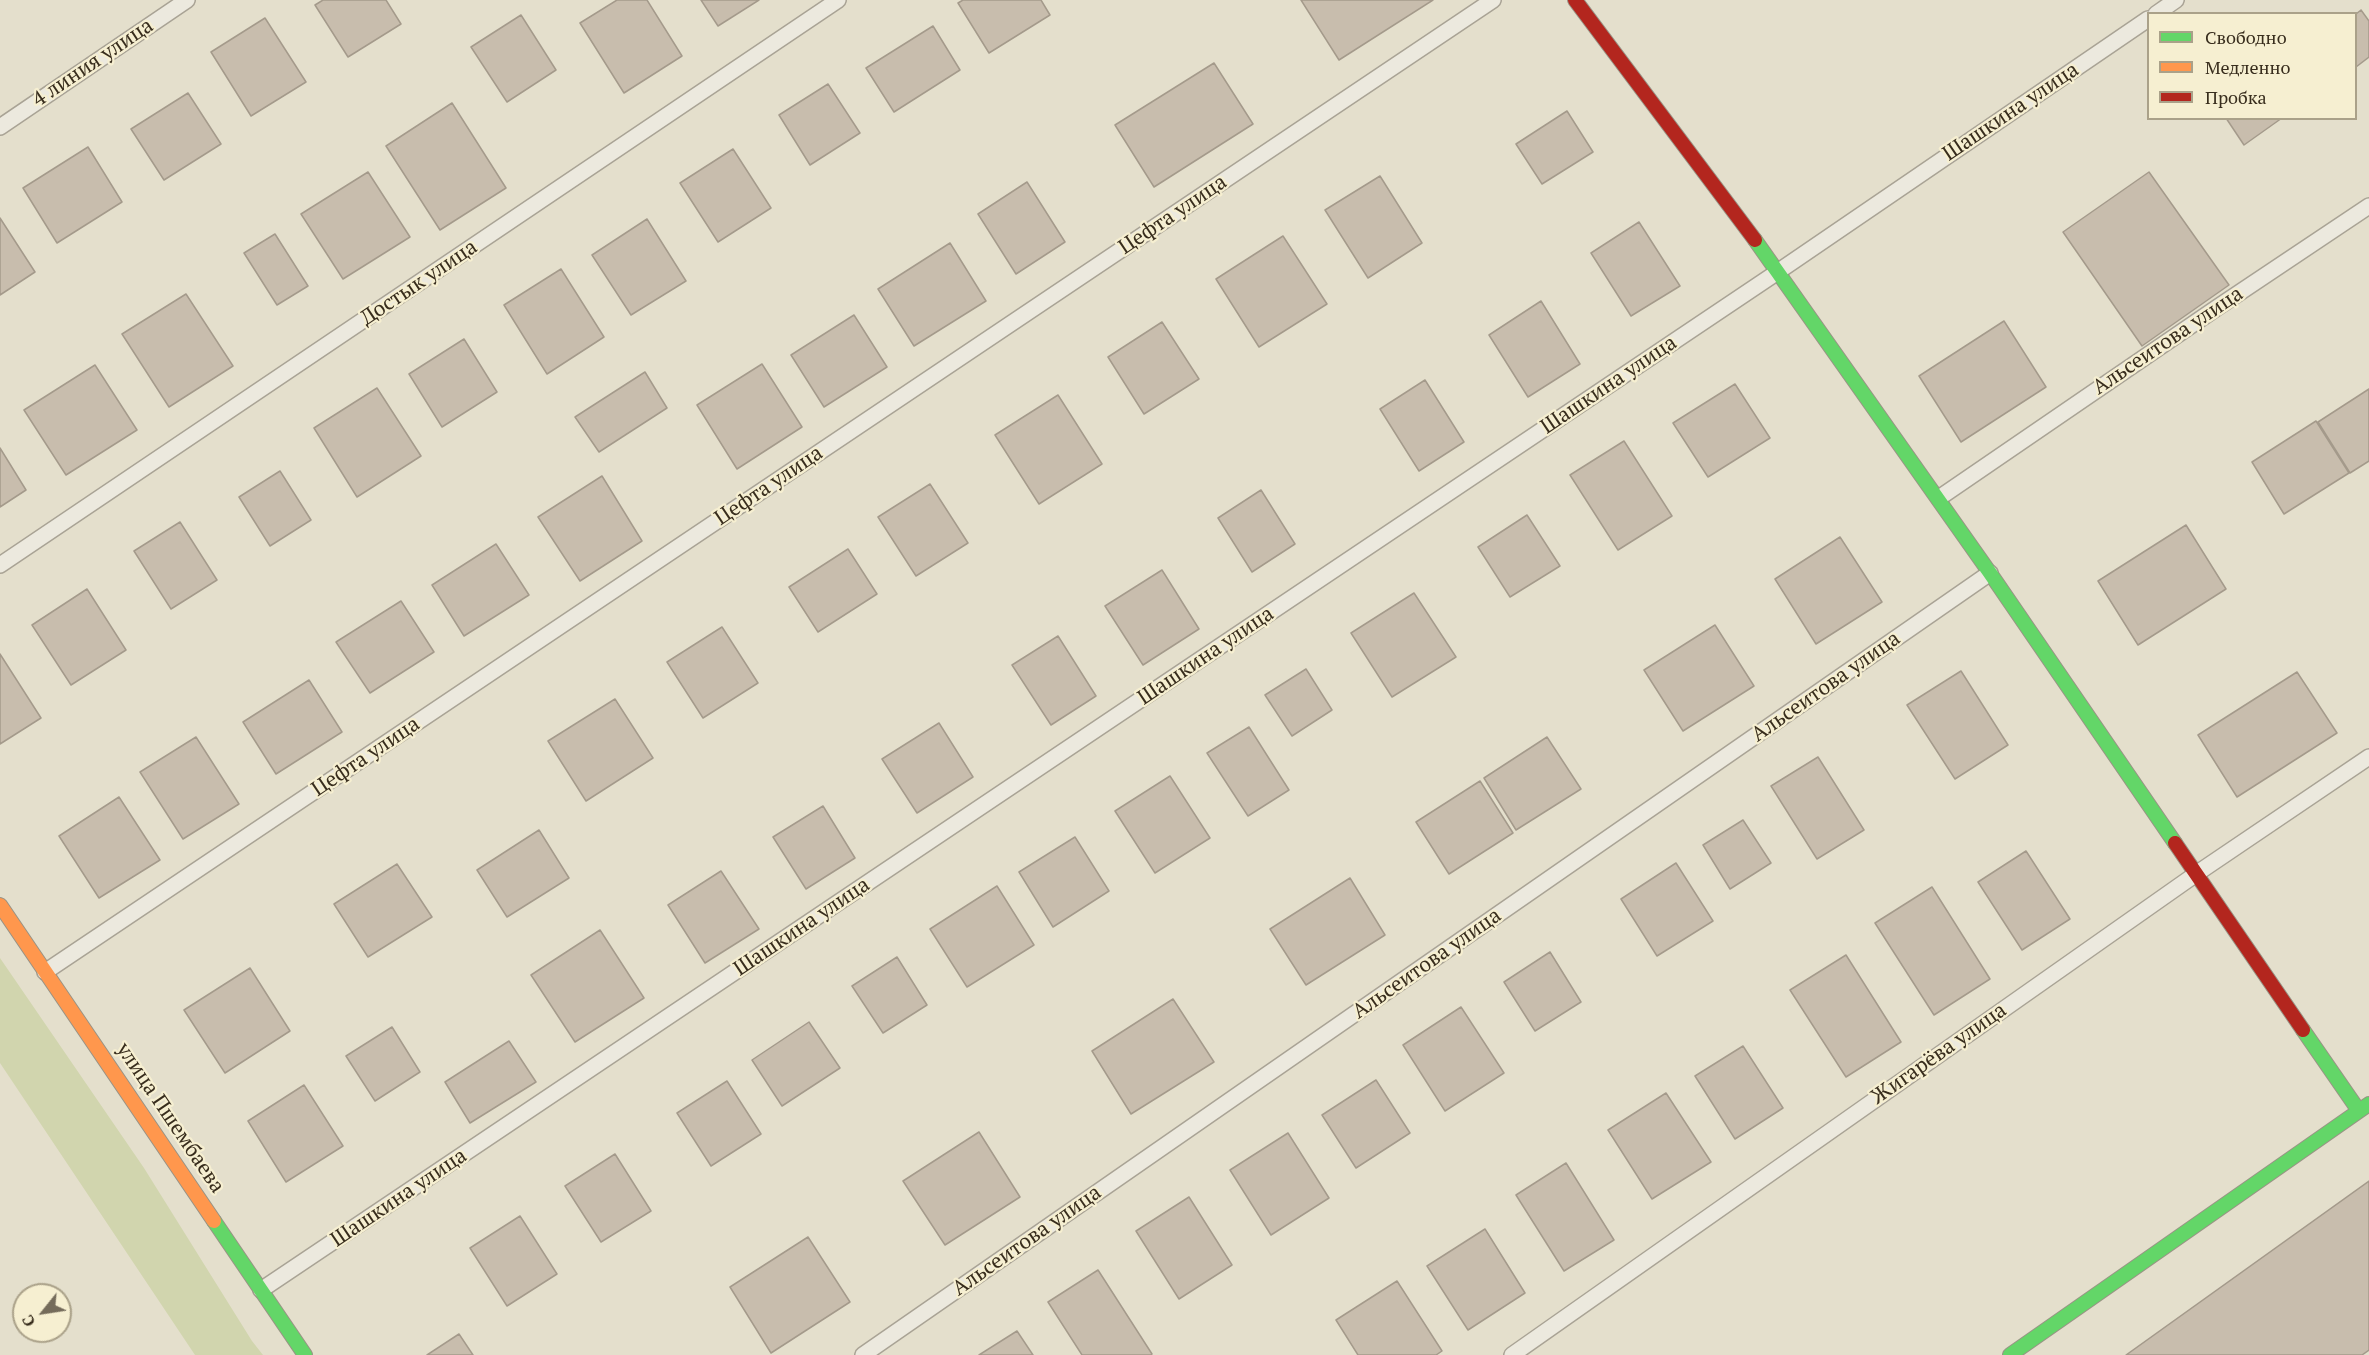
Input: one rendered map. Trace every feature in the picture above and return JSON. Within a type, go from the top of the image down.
[{"type":"street","points":[[1575,0],[1779,271],[1939,498],[2196,874],[2364,1108],[2010,1355]]},
{"type":"street","name":"улица Пшембаева","points":[[0,905],[305,1355]]},
{"type":"lane","name":"4 линия улица","points":[[0,127],[187,0]]},
{"type":"lane","name":"Достык улица","points":[[0,566],[838,0]]},
{"type":"lane","name":"Цефта улица","points":[[45,972],[1493,0]]},
{"type":"lane","points":[[2159,12],[2176,0]]},
{"type":"lane","name":"Шашкина улица","points":[[261,1290],[1779,271],[2147,20]]},
{"type":"lane","name":"Альсеитова улица","points":[[1939,498],[2369,206]]},
{"type":"lane","name":"Альсеитова улица","points":[[862,1355],[1990,573]]},
{"type":"lane","name":"Жигарёва улица","points":[[1512,1355],[2196,874],[2369,758]]},
{"type":"green space","points":[[0,958],[144,1168],[263,1355],[195,1355],[0,1063]]},
{"type":"building","points":[[323,0],[386,0],[401,24],[348,57],[315,5]]},
{"type":"building","points":[[617,0],[647,0],[682,56],[624,93],[580,23]]},
{"type":"building","points":[[701,0],[759,0],[718,26]]},
{"type":"building","points":[[963,0],[1041,0],[1050,15],[989,53],[958,3]]},
{"type":"building","points":[[1301,0],[1433,0],[1339,60]]},
{"type":"building","points":[[2361,10],[2369,21],[2369,57],[2357,66],[2357,13]]},
{"type":"building","points":[[521,15],[556,70],[507,102],[471,47]]},
{"type":"building","points":[[265,18],[306,82],[251,116],[211,52]]},
{"type":"building","points":[[933,26],[960,70],[894,112],[866,68]]},
{"type":"building","points":[[1214,63],[1253,124],[1154,187],[1115,125]]},
{"type":"building","points":[[828,84],[860,133],[810,165],[779,115]]},
{"type":"building","points":[[188,93],[221,144],[164,180],[131,129]]},
{"type":"building","points":[[452,103],[506,188],[440,230],[386,146]]},
{"type":"building","points":[[1567,111],[1593,152],[1542,184],[1516,144]]},
{"type":"building","points":[[2227,120],[2279,120],[2244,145]]},
{"type":"building","points":[[88,147],[122,202],[57,243],[23,188]]},
{"type":"building","points":[[733,149],[771,208],[718,242],[680,183]]},
{"type":"building","points":[[368,172],[410,237],[343,279],[301,214]]},
{"type":"building","points":[[2149,172],[2229,285],[2142,346],[2063,232]]},
{"type":"building","points":[[1380,176],[1422,243],[1368,278],[1325,210]]},
{"type":"building","points":[[1027,182],[1065,242],[1016,274],[978,214]]},
{"type":"building","points":[[0,218],[35,272],[0,295]]},
{"type":"building","points":[[647,219],[686,281],[631,315],[592,255]]},
{"type":"building","points":[[1639,222],[1680,286],[1631,316],[1591,253]]},
{"type":"building","points":[[275,234],[308,286],[277,305],[244,253]]},
{"type":"building","points":[[1283,236],[1327,304],[1259,347],[1216,279]]},
{"type":"building","points":[[950,243],[986,301],[914,346],[878,289]]},
{"type":"building","points":[[561,269],[604,337],[547,374],[504,305]]},
{"type":"building","points":[[186,294],[233,366],[169,407],[122,334]]},
{"type":"building","points":[[1541,301],[1580,364],[1528,397],[1489,335]]},
{"type":"building","points":[[854,315],[887,367],[824,407],[791,355]]},
{"type":"building","points":[[2004,321],[2046,387],[1961,442],[1919,376]]},
{"type":"building","points":[[1162,322],[1199,379],[1144,414],[1108,357]]},
{"type":"building","points":[[464,339],[497,392],[442,427],[409,374]]},
{"type":"building","points":[[762,364],[802,427],[737,469],[697,405]]},
{"type":"building","points":[[95,365],[137,430],[66,475],[24,410]]},
{"type":"building","points":[[645,372],[667,408],[599,452],[575,417]]},
{"type":"building","points":[[1425,380],[1464,442],[1419,471],[1380,409]]},
{"type":"building","points":[[1735,384],[1770,438],[1708,477],[1673,423]]},
{"type":"building","points":[[377,388],[421,456],[357,497],[314,428]]},
{"type":"building","points":[[2369,389],[2369,461],[2350,473],[2318,422]]},
{"type":"building","points":[[1058,395],[1102,464],[1039,504],[995,435]]},
{"type":"building","points":[[2316,421],[2349,473],[2284,514],[2252,462]]},
{"type":"building","points":[[1624,441],[1672,516],[1618,550],[1570,475]]},
{"type":"building","points":[[0,448],[26,490],[0,507]]},
{"type":"building","points":[[280,471],[311,520],[270,546],[239,497]]},
{"type":"building","points":[[602,476],[642,541],[580,581],[538,517]]},
{"type":"building","points":[[930,484],[968,543],[916,576],[878,517]]},
{"type":"building","points":[[1261,490],[1295,544],[1252,572],[1218,518]]},
{"type":"building","points":[[1527,515],[1560,566],[1510,597],[1478,547]]},
{"type":"building","points":[[180,522],[217,580],[171,609],[134,551]]},
{"type":"building","points":[[2186,525],[2226,589],[2138,645],[2098,581]]},
{"type":"building","points":[[1840,537],[1882,602],[1816,644],[1775,579]]},
{"type":"building","points":[[496,544],[529,595],[464,636],[432,585]]},
{"type":"building","points":[[848,549],[877,594],[818,632],[789,587]]},
{"type":"building","points":[[1162,570],[1199,629],[1143,665],[1105,606]]},
{"type":"building","points":[[87,589],[126,650],[71,685],[32,625]]},
{"type":"building","points":[[1414,593],[1456,657],[1392,697],[1351,633]]},
{"type":"building","points":[[401,601],[434,652],[370,693],[336,642]]},
{"type":"building","points":[[1715,625],[1754,686],[1683,731],[1644,670]]},
{"type":"building","points":[[722,627],[758,683],[703,718],[667,662]]},
{"type":"building","points":[[1058,636],[1096,696],[1051,725],[1012,665]]},
{"type":"building","points":[[0,654],[41,718],[0,744]]},
{"type":"building","points":[[1306,669],[1332,710],[1292,736],[1265,695]]},
{"type":"building","points":[[1961,671],[2008,745],[1955,779],[1907,705]]},
{"type":"building","points":[[2297,672],[2337,733],[2237,797],[2198,735]]},
{"type":"building","points":[[309,680],[342,732],[276,774],[243,722]]},
{"type":"building","points":[[615,699],[653,758],[586,801],[548,741]]},
{"type":"building","points":[[939,723],[973,777],[917,813],[882,759]]},
{"type":"building","points":[[1249,727],[1289,790],[1248,816],[1207,753]]},
{"type":"building","points":[[196,737],[239,804],[183,839],[140,772]]},
{"type":"building","points":[[1547,737],[1581,789],[1516,830],[1484,778]]},
{"type":"building","points":[[1818,757],[1864,830],[1817,859],[1771,786]]},
{"type":"building","points":[[1170,776],[1210,838],[1155,873],[1115,811]]},
{"type":"building","points":[[1480,781],[1513,833],[1449,874],[1416,822]]},
{"type":"building","points":[[119,797],[160,860],[99,898],[59,836]]},
{"type":"building","points":[[823,806],[855,858],[806,889],[773,837]]},
{"type":"building","points":[[1743,820],[1771,863],[1730,889],[1703,845]]},
{"type":"building","points":[[539,830],[569,878],[507,917],[477,870]]},
{"type":"building","points":[[1075,837],[1109,891],[1053,927],[1019,872]]},
{"type":"building","points":[[2026,851],[2070,919],[2022,950],[1978,882]]},
{"type":"building","points":[[1676,863],[1713,921],[1657,956],[1621,899]]},
{"type":"building","points":[[397,864],[432,917],[368,957],[334,904]]},
{"type":"building","points":[[721,871],[759,929],[705,963],[668,905]]},
{"type":"building","points":[[1350,878],[1385,935],[1306,985],[1270,929]]},
{"type":"building","points":[[997,886],[1034,945],[967,987],[930,929]]},
{"type":"building","points":[[1932,887],[1990,979],[1934,1015],[1875,923]]},
{"type":"building","points":[[600,930],[644,998],[575,1042],[531,975]]},
{"type":"building","points":[[1550,952],[1581,1002],[1535,1031],[1504,982]]},
{"type":"building","points":[[1846,955],[1901,1042],[1846,1077],[1790,990]]},
{"type":"building","points":[[897,957],[927,1005],[883,1033],[852,986]]},
{"type":"building","points":[[250,968],[290,1031],[225,1073],[184,1010]]},
{"type":"building","points":[[1173,999],[1214,1062],[1131,1114],[1092,1051]]},
{"type":"building","points":[[1461,1007],[1504,1073],[1445,1111],[1403,1045]]},
{"type":"building","points":[[809,1022],[840,1068],[782,1106],[752,1060]]},
{"type":"building","points":[[392,1027],[420,1072],[375,1101],[346,1056]]},
{"type":"building","points":[[509,1041],[536,1082],[470,1123],[445,1082]]},
{"type":"building","points":[[1743,1046],[1783,1108],[1735,1139],[1695,1076]]},
{"type":"building","points":[[1376,1080],[1410,1133],[1356,1168],[1322,1115]]},
{"type":"building","points":[[727,1081],[761,1134],[711,1166],[677,1113]]},
{"type":"building","points":[[304,1085],[343,1146],[286,1182],[248,1121]]},
{"type":"building","points":[[1666,1093],[1711,1162],[1652,1199],[1608,1130]]},
{"type":"building","points":[[979,1132],[1020,1197],[945,1245],[903,1181]]},
{"type":"building","points":[[1288,1133],[1329,1198],[1271,1235],[1230,1170]]},
{"type":"building","points":[[615,1154],[651,1211],[601,1242],[565,1186]]},
{"type":"building","points":[[1566,1163],[1614,1240],[1564,1271],[1516,1195]]},
{"type":"building","points":[[2369,1181],[2369,1350],[2362,1355],[2126,1355]]},
{"type":"building","points":[[1189,1197],[1232,1265],[1179,1299],[1136,1231]]},
{"type":"building","points":[[520,1216],[557,1274],[507,1306],[470,1248]]},
{"type":"building","points":[[1485,1229],[1525,1293],[1468,1330],[1427,1266]]},
{"type":"building","points":[[808,1237],[850,1302],[771,1353],[730,1287]]},
{"type":"building","points":[[1098,1270],[1151,1355],[1082,1355],[1048,1302]]},
{"type":"building","points":[[1397,1281],[1442,1351],[1436,1355],[1358,1355],[1336,1320]]},
{"type":"building","points":[[1017,1331],[1033,1355],[979,1355]]},
{"type":"building","points":[[459,1334],[473,1355],[427,1355]]},
{"type":"traffic: fast","points":[[1755,240],[1990,573],[2175,843]]},
{"type":"traffic: fast","points":[[2303,1030],[2359,1111]]},
{"type":"traffic: fast","points":[[2010,1355],[2369,1104]]},
{"type":"traffic: fast","points":[[214,1221],[305,1355]]},
{"type":"traffic: slow","points":[[0,905],[214,1221]]},
{"type":"traffic: jam","points":[[1575,0],[1755,240]]},
{"type":"traffic: jam","points":[[2175,843],[2303,1030]]}]
